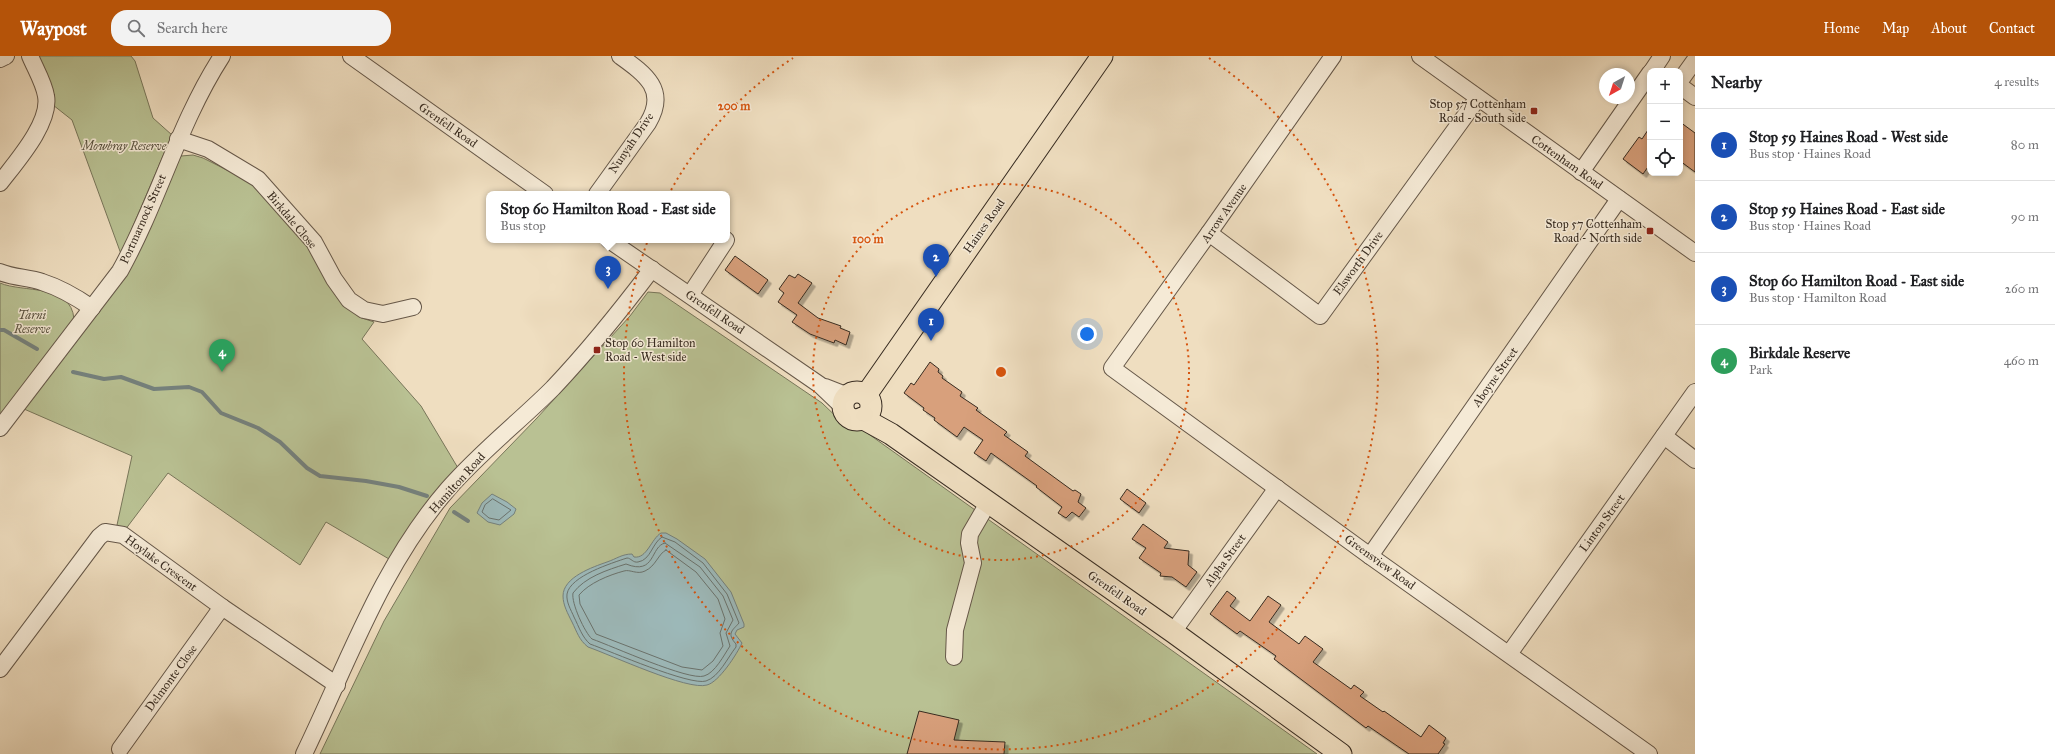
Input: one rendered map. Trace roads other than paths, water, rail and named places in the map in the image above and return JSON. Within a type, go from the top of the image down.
[{"type":"main road","name":"Haines Road","points":[[858,405],[1102,56]]},
{"type":"main road","name":"Grenfell Road","points":[[858,405],[892,434],[1173,632],[1341,754]]},
{"type":"street","points":[[0,59],[6,56]]},
{"type":"street","points":[[0,183],[38,128],[47,109],[46,95],[30,56]]},
{"type":"street","name":"Portmarnock Street","points":[[0,428],[120,271],[134,246],[193,105],[222,56]]},
{"type":"street","name":"Grenfell Road","points":[[351,56],[541,191]]},
{"type":"street","name":"Nunyah Drive","points":[[599,191],[648,123],[652,116],[656,101],[648,78],[620,56]]},
{"type":"street","name":"Arrow Avenue","points":[[1112,368],[1333,56]]},
{"type":"street","name":"Cottenham Road","points":[[1420,56],[1695,253]]},
{"type":"street","points":[[1683,77],[1695,60]]},
{"type":"street","points":[[1581,172],[1647,79]]},
{"type":"street","points":[[1683,88],[1695,97]]},
{"type":"street","name":"Elsworth Drive","points":[[1209,233],[1320,316],[1478,98]]},
{"type":"street","name":"Birkdale Close","points":[[178,139],[208,149],[258,179],[314,242],[334,279],[349,300],[364,310],[383,314],[413,307]]},
{"type":"street","name":"Aboyne Street","points":[[1370,556],[1619,199]]},
{"type":"street","name":"Grenfell Road","points":[[613,243],[820,385],[858,405]]},
{"type":"street","points":[[690,295],[724,243]]},
{"type":"street","name":"Hamilton Road","points":[[304,754],[337,685],[364,620],[407,545],[448,489],[482,454],[554,387],[652,269]]},
{"type":"street","points":[[0,272],[8,275],[41,281],[68,292],[92,308]]},
{"type":"street","name":"Greensview Road","points":[[1112,368],[1370,556],[1649,754]]},
{"type":"street","name":"Linton Street","points":[[1509,654],[1695,392]]},
{"type":"street","points":[[1664,436],[1695,460]]},
{"type":"street","name":"Alpha Street","points":[[1173,632],[1277,488]]},
{"type":"street","points":[[954,657],[955,630],[973,563],[970,534],[988,503]]},
{"type":"street","name":"Hoylake Crescent","points":[[0,669],[94,544],[105,532],[122,534],[222,607],[337,685]]},
{"type":"street","name":"Delmonte Close","points":[[120,749],[222,607]]},
{"type":"water","points":[[492,494],[516,509],[514,514],[500,525],[488,522],[477,513],[482,503]]},
{"type":"water","points":[[661,533],[666,533],[677,539],[705,559],[731,592],[744,624],[744,627],[737,630],[735,634],[742,643],[736,654],[717,679],[707,685],[684,683],[667,678],[588,647],[578,636],[567,613],[563,599],[564,589],[573,578],[587,570],[628,554],[632,554],[634,557],[642,555]]},
{"type":"waterway","points":[[0,330],[4,330],[37,349]]},
{"type":"waterway","points":[[73,372],[104,379],[121,377],[154,389],[189,387],[202,392],[221,413],[258,428],[280,442],[307,468],[320,476],[366,481],[399,487],[427,496]]},
{"type":"waterway","points":[[454,512],[468,521]]},
{"type":"place","name":"Stop 57 Cottenham Road - South side","points":[[1534,111]]},
{"type":"place","name":"Stop 57 Cottenham Road - North side","points":[[1650,231]]},
{"type":"place","name":"Stop 59 Haines Road - East side","points":[[936,277]]},
{"type":"place","name":"Stop 60 Hamilton Road - East side","points":[[608,289]]},
{"type":"place","name":"Stop 59 Haines Road - West side","points":[[931,341]]},
{"type":"place","name":"Stop 60 Hamilton Road - West side","points":[[597,350]]},
{"type":"place","name":"Birkdale Reserve","points":[[222,372]]},
{"type":"park label","name":"Mowbray Reserve","points":[[124,146]]},
{"type":"park label","name":"Tarni Reserve","points":[[32,322]]}]
